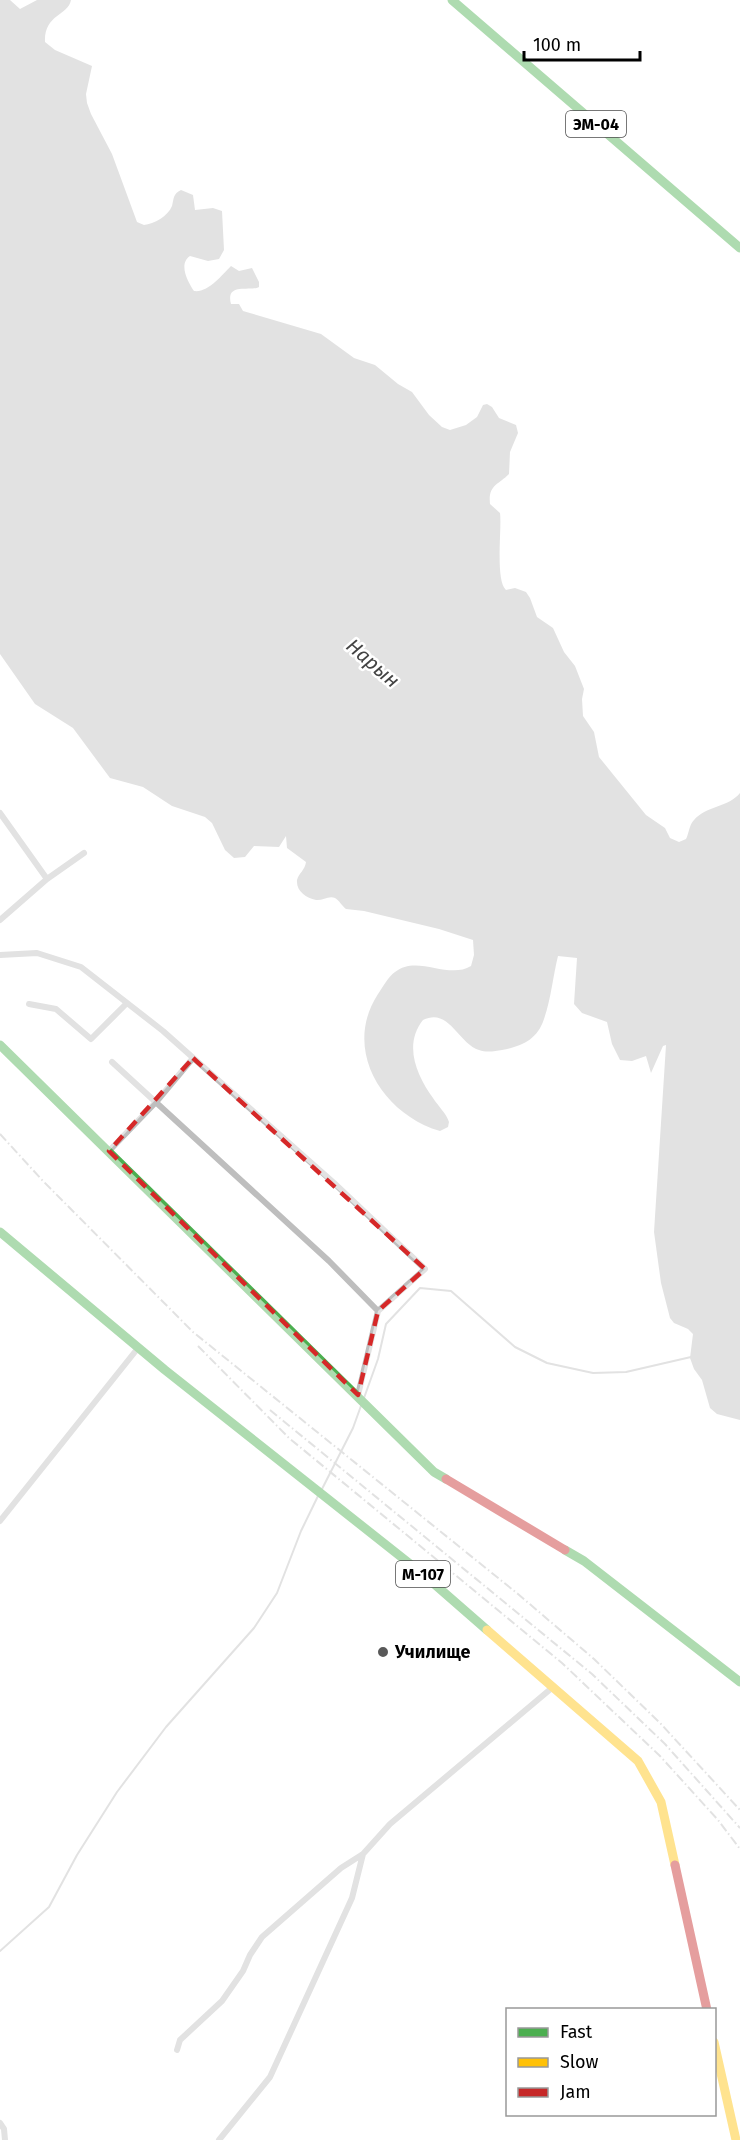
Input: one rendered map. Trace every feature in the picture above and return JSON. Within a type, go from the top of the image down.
[{"type":"main road","name":"ЭМ-04","points":[[452,0],[740,248]]},
{"type":"main road","points":[[0,1045],[434,1472],[584,1561],[740,1682]]},
{"type":"main road","name":"М-107","points":[[0,1232],[138,1348],[424,1575],[638,1761],[661,1802],[707,2008]]},
{"type":"main road","points":[[716,2051],[736,2140]]},
{"type":"street","points":[[0,813],[47,879]]},
{"type":"street","points":[[0,920],[47,879],[84,853]]},
{"type":"street","points":[[0,956],[37,953],[81,967],[193,1058],[325,1175],[425,1269],[378,1311],[358,1395]]},
{"type":"street","points":[[29,1004],[56,1009],[91,1040],[127,1003]]},
{"type":"street","points":[[109,1151],[157,1101],[193,1058]]},
{"type":"street","points":[[112,1062],[329,1261],[378,1311]]},
{"type":"street","points":[[0,1521],[138,1348]]},
{"type":"street","points":[[177,2050],[180,2040],[222,2001],[243,1971],[250,1954],[262,1937],[341,1868],[363,1854],[390,1824],[553,1687]]},
{"type":"street","points":[[219,2140],[270,2078],[352,1898],[363,1854]]},
{"type":"street","points":[[0,2123],[4,2129],[5,2140]]},
{"type":"highlighted area","points":[[193,1058],[425,1269],[378,1311],[358,1395],[109,1151]]},
{"type":"water","name":"Нарын","points":[[0,0],[10,0],[20,9],[37,0],[71,0],[66,9],[48,26],[45,42],[55,50],[92,66],[86,94],[87,103],[112,154],[137,222],[144,225],[164,216],[170,210],[175,195],[181,190],[193,195],[195,210],[213,208],[222,211],[224,250],[219,259],[208,261],[190,256],[186,259],[185,273],[194,291],[209,286],[231,266],[239,271],[252,268],[259,287],[235,290],[230,297],[231,304],[239,304],[243,311],[321,334],[354,358],[375,365],[412,392],[429,415],[442,427],[450,430],[466,425],[477,417],[483,405],[487,404],[492,407],[499,418],[516,425],[518,433],[510,452],[509,474],[492,489],[490,498],[490,504],[500,513],[500,565],[503,584],[506,590],[515,588],[526,592],[537,617],[553,628],[564,652],[575,666],[584,689],[583,716],[594,732],[599,757],[646,815],[665,828],[670,838],[679,842],[686,839],[691,824],[699,815],[730,801],[740,793],[740,1420],[717,1414],[710,1408],[702,1380],[690,1358],[693,1334],[688,1329],[674,1323],[670,1318],[661,1283],[654,1232],[666,1045],[663,1046],[651,1073],[646,1056],[632,1061],[620,1060],[612,1044],[607,1022],[582,1013],[574,1004],[577,958],[558,956],[544,1019],[533,1037],[522,1044],[491,1052],[482,1051],[465,1041],[440,1018],[432,1017],[423,1020],[414,1040],[414,1060],[427,1089],[449,1122],[448,1127],[440,1131],[419,1122],[385,1095],[374,1077],[367,1057],[364,1036],[368,1015],[388,979],[404,967],[413,965],[462,970],[471,966],[474,955],[473,940],[439,929],[364,911],[346,909],[333,897],[318,900],[309,898],[300,891],[297,884],[306,862],[287,848],[286,836],[279,847],[254,846],[245,857],[234,858],[225,850],[212,823],[205,817],[172,806],[143,787],[110,778],[73,728],[35,704],[0,654]]},
{"type":"waterway","points":[[364,1398],[378,1359],[386,1324],[420,1288],[451,1291],[515,1347],[547,1363],[593,1373],[626,1372],[691,1357]]},
{"type":"waterway","points":[[321,1491],[353,1428],[362,1403]]},
{"type":"waterway","points":[[0,1951],[49,1907],[77,1855],[117,1792],[166,1727],[254,1628],[277,1593],[301,1531],[318,1496]]},
{"type":"railway","points":[[0,1134],[43,1181],[193,1332],[518,1594],[594,1659],[661,1724],[740,1810]]},
{"type":"railway","points":[[198,1346],[289,1438],[562,1663],[660,1756],[718,1820],[740,1849]]},
{"type":"railway","points":[[270,1410],[592,1674],[665,1744],[740,1828]]},
{"type":"traffic: fast","points":[[452,0],[740,248]]},
{"type":"traffic: fast","points":[[0,1045],[434,1472],[446,1479]]},
{"type":"traffic: fast","points":[[0,1232],[165,1370],[424,1575],[487,1630]]},
{"type":"traffic: fast","points":[[565,1550],[584,1561],[740,1682]]},
{"type":"traffic: slow","points":[[487,1630],[638,1761],[661,1802],[675,1865]]},
{"type":"traffic: slow","points":[[716,2051],[736,2140]]},
{"type":"traffic: jam","points":[[446,1479],[565,1550]]},
{"type":"traffic: jam","points":[[675,1865],[707,2008]]},
{"type":"place","name":"Училище","points":[[383,1652]]}]
